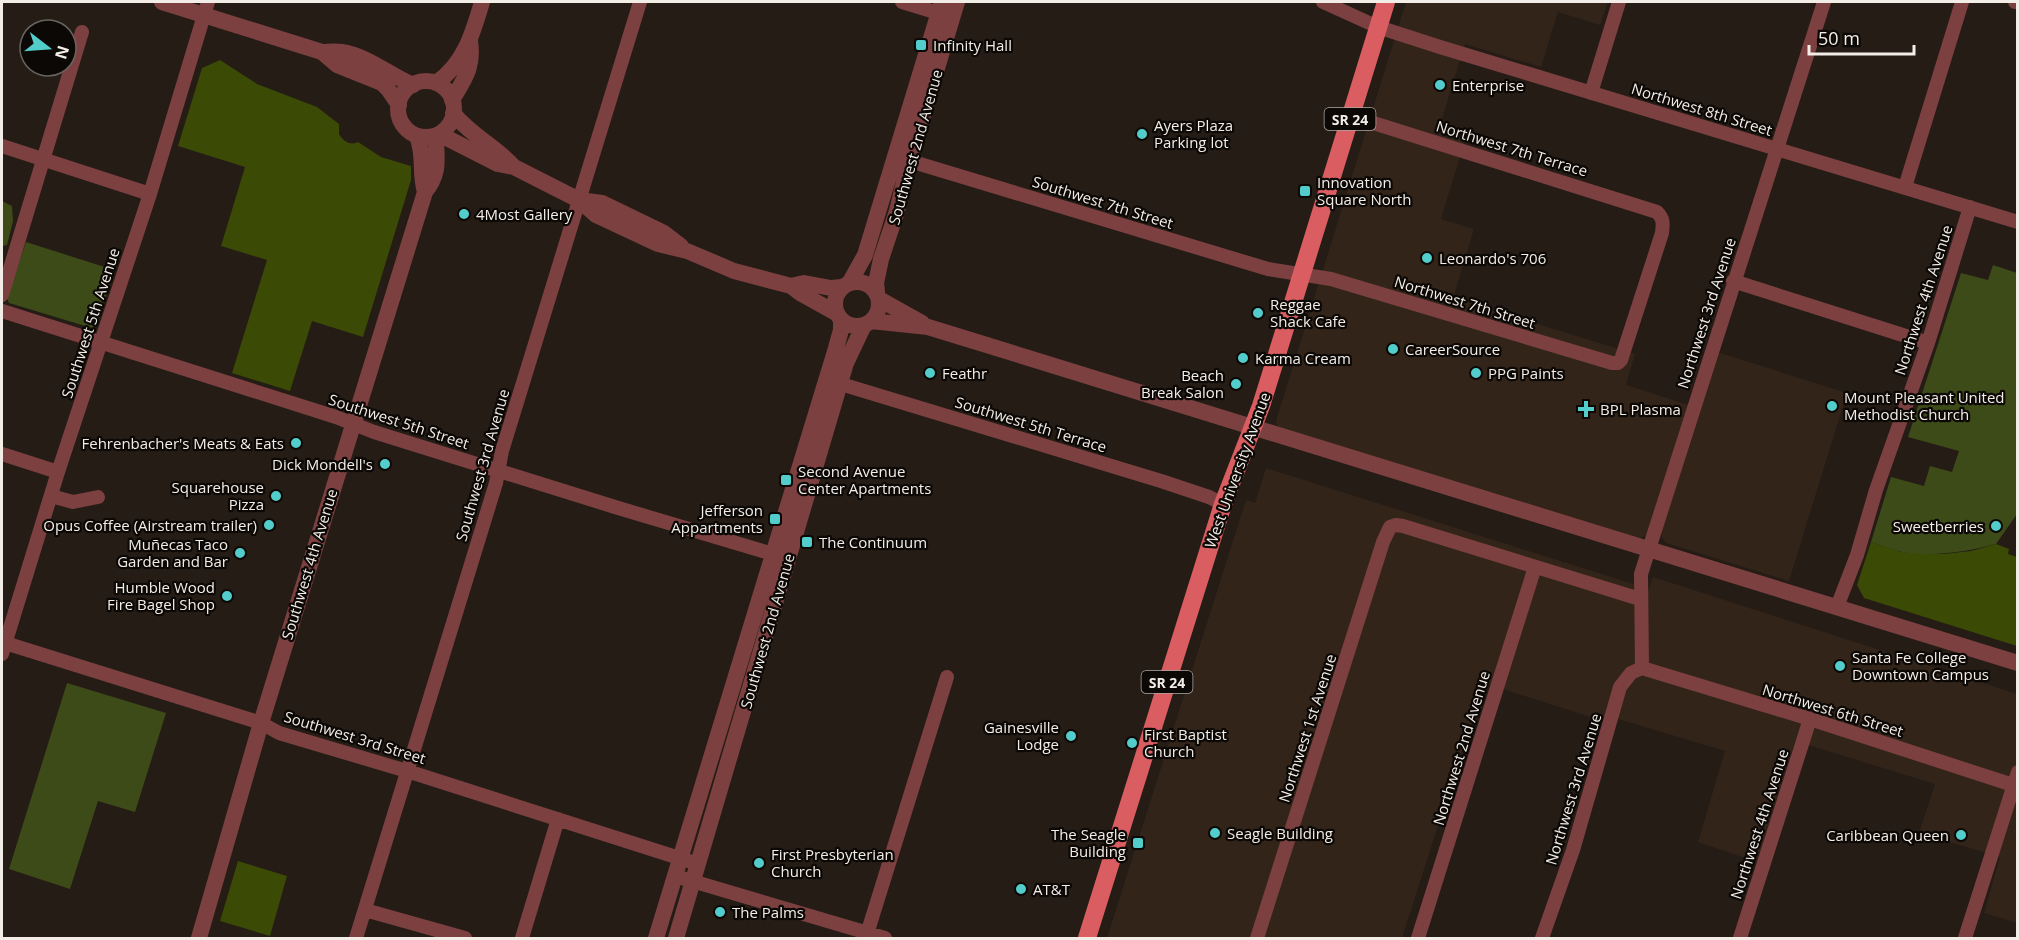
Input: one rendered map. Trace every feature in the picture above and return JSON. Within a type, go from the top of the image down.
[{"type":"main road","name":"West University Avenue","points":[[1087,939],[1223,504],[1253,428],[1386,2]]},
{"type":"street","points":[[162,2],[206,8],[322,52],[337,65],[382,83],[399,105]]},
{"type":"street","points":[[435,83],[453,68],[470,41],[482,2]]},
{"type":"street","name":"Southwest 3rd Avenue","points":[[356,939],[502,451],[640,2]]},
{"type":"street","points":[[902,2],[948,8]]},
{"type":"street","name":"Northwest 8th Street","points":[[1323,2],[1378,27],[2018,222]]},
{"type":"street","points":[[1591,93],[1619,2]]},
{"type":"street","name":"Northwest 3rd Avenue","points":[[1542,939],[1573,850],[1620,687],[1630,673],[1642,668],[1641,574],[1824,2]]},
{"type":"street","points":[[1905,187],[1962,2]]},
{"type":"street","name":"Southwest 5th Avenue","points":[[3,646],[150,194],[206,8]]},
{"type":"street","name":"Southwest 2nd Avenue","points":[[846,285],[865,255],[902,158],[948,8]]},
{"type":"street","points":[[2,295],[82,32]]},
{"type":"street","points":[[470,41],[473,58],[453,107],[448,126],[437,135],[424,137],[410,132],[400,120],[399,105],[406,90],[424,82],[435,83],[443,87],[453,107],[463,125],[503,154],[514,167]]},
{"type":"street","points":[[322,52],[342,52],[364,60],[413,85]]},
{"type":"street","name":"Northwest 7th Terrace","points":[[1351,116],[1650,209],[1662,217],[1664,224],[1662,233],[1624,356],[1617,363]]},
{"type":"street","points":[[437,135],[498,164],[514,167],[579,200],[602,203],[664,232],[687,251],[734,272],[791,286],[852,326],[868,323],[928,327],[2018,663]]},
{"type":"street","name":"Southwest 4th Avenue","points":[[199,939],[261,723],[353,423],[425,192],[434,181],[437,135]]},
{"type":"street","name":"Southwest 4th Avenue","points":[[417,136],[422,154],[421,178],[425,192]]},
{"type":"street","points":[[2,146],[150,194]]},
{"type":"street","name":"Southwest 2nd Avenue","points":[[878,295],[876,284],[881,259],[897,211],[902,158]]},
{"type":"street","name":"Southwest 7th Street","points":[[902,158],[1268,270],[1302,274]]},
{"type":"street","name":"Northwest 4th Avenue","points":[[1837,607],[1857,555],[1875,490],[1928,343],[1970,207]]},
{"type":"street","name":"Northwest 7th Street","points":[[1302,274],[1331,279],[1617,363]]},
{"type":"street","points":[[791,286],[804,283],[831,288],[861,281],[867,283],[878,295],[928,327]]},
{"type":"street","points":[[1733,281],[1928,343]]},
{"type":"street","points":[[839,316],[835,299],[846,285]]},
{"type":"street","points":[[868,323],[878,311],[878,295]]},
{"type":"street","name":"Southwest 5th Street","points":[[2,311],[353,423],[374,432],[781,556]]},
{"type":"street","name":"Southwest 2nd Avenue","points":[[676,939],[698,864],[737,703],[833,382],[841,330],[839,316]]},
{"type":"street","name":"Southwest 2nd Avenue","points":[[833,382],[868,323]]},
{"type":"street","name":"Southwest 5th Terrace","points":[[833,382],[1150,477],[1209,496],[1223,504]]},
{"type":"street","points":[[2,454],[58,472]]},
{"type":"street","points":[[51,496],[74,502],[98,497]]},
{"type":"street","name":"Northwest 1st Avenue","points":[[1257,939],[1383,542],[1390,527],[1403,526],[1535,567]]},
{"type":"street","points":[[1535,567],[1640,599]]},
{"type":"street","name":"Northwest 2nd Avenue","points":[[1418,939],[1535,567]]},
{"type":"street","name":"Southwest 3rd Street","points":[[3,646],[261,723],[279,733],[407,771],[698,864]]},
{"type":"street","name":"Northwest 6th Street","points":[[1642,668],[2015,778]]},
{"type":"street","points":[[867,934],[947,677]]},
{"type":"street","name":"Southwest 2nd Avenue","points":[[657,939],[681,858],[737,703]]},
{"type":"street","name":"Northwest 4th Avenue","points":[[1740,939],[1810,719]]},
{"type":"street","points":[[1965,939],[2015,778]]},
{"type":"street","points":[[522,939],[558,819]]},
{"type":"street","points":[[675,876],[885,939]]},
{"type":"street","points":[[365,910],[465,939]]},
{"type":"shaded area","points":[[1406,2],[1608,2],[1600,25],[1558,12],[1541,67],[1465,44],[1440,125],[1467,134],[1441,219],[1474,229],[1453,298],[1635,354],[1626,385],[1689,405],[1649,532],[1645,536],[1639,538],[1281,429],[1277,425],[1276,421]]},
{"type":"shaded area","points":[[1717,352],[1847,393],[1789,581],[1666,543],[1661,533]]},
{"type":"shaded area","points":[[1266,468],[1649,589],[1653,577],[2017,694],[2017,923],[1984,913],[2000,857],[1919,833],[1935,784],[1795,741],[1757,862],[1698,842],[1725,751],[1618,719],[1600,720],[1484,683],[1402,938],[1107,938],[1246,500],[1255,503]]},
{"type":"green space","points":[[220,60],[257,84],[317,107],[339,124],[339,134],[347,142],[358,142],[381,157],[411,166],[411,180],[363,337],[312,321],[290,391],[232,373],[267,260],[221,246],[245,167],[178,146],[202,68]]},
{"type":"green space","points":[[2,201],[12,206],[13,221],[7,245],[2,246]]},
{"type":"green space","points":[[26,242],[114,270],[97,325],[92,328],[9,303],[7,298]]},
{"type":"green space","points":[[1993,265],[2017,273],[2017,514],[1996,544],[1973,549],[1937,554],[1914,553],[1898,551],[1871,542],[1891,477],[1924,486],[1930,466],[1952,472],[1959,451],[1908,437],[1961,273],[1988,280]]},
{"type":"green space","points":[[1871,542],[1901,552],[1944,554],[1971,551],[1996,544],[2009,549],[2008,554],[2017,557],[2017,646],[1864,598],[1857,585]]},
{"type":"green space","points":[[67,683],[166,713],[135,812],[98,801],[70,889],[9,869]]},
{"type":"green space","points":[[238,861],[287,876],[270,936],[220,921]]},
{"type":"place","name":"Infinity Hall","points":[[921,45]]},
{"type":"place","name":"Enterprise","points":[[1440,85]]},
{"type":"place","name":"Ayers Plaza Parking lot","points":[[1142,134]]},
{"type":"place","name":"Innovation Square North","points":[[1305,191]]},
{"type":"place","name":"4Most Gallery","points":[[464,214]]},
{"type":"place","name":"Leonardo's 706","points":[[1427,258]]},
{"type":"place","name":"Reggae Shack Cafe","points":[[1258,313]]},
{"type":"place","name":"CareerSource","points":[[1393,349]]},
{"type":"place","name":"Karma Cream","points":[[1243,358]]},
{"type":"place","name":"Feathr","points":[[930,373]]},
{"type":"place","name":"PPG Paints","points":[[1476,373]]},
{"type":"place","name":"Beach Break Salon","points":[[1236,384]]},
{"type":"place","name":"Mount Pleasant United Methodist Church","points":[[1832,406]]},
{"type":"place","name":"BPL Plasma","points":[[1586,409]]},
{"type":"place","name":"Fehrenbacher's Meats & Eats","points":[[296,443]]},
{"type":"place","name":"Dick Mondell's","points":[[385,464]]},
{"type":"place","name":"Second Avenue Center Apartments","points":[[786,480]]},
{"type":"place","name":"Squarehouse Pizza","points":[[276,496]]},
{"type":"place","name":"Jefferson Appartments","points":[[775,519]]},
{"type":"place","name":"Opus Coffee (Airstream trailer)","points":[[269,525]]},
{"type":"place","name":"Sweetberries","points":[[1996,526]]},
{"type":"place","name":"The Continuum","points":[[807,542]]},
{"type":"place","name":"Muñecas Taco Garden and Bar","points":[[240,553]]},
{"type":"place","name":"Humble Wood Fire Bagel Shop","points":[[227,596]]},
{"type":"place","name":"Santa Fe College Downtown Campus","points":[[1840,666]]},
{"type":"place","name":"Gainesville Lodge","points":[[1071,736]]},
{"type":"place","name":"First Baptist Church","points":[[1132,743]]},
{"type":"place","name":"Seagle Building","points":[[1215,833]]},
{"type":"place","name":"Caribbean Queen","points":[[1961,835]]},
{"type":"place","name":"The Seagle Building","points":[[1138,843]]},
{"type":"place","name":"First Presbyterian Church","points":[[759,863]]},
{"type":"place","name":"AT&T","points":[[1021,889]]},
{"type":"place","name":"The Palms","points":[[720,912]]}]
